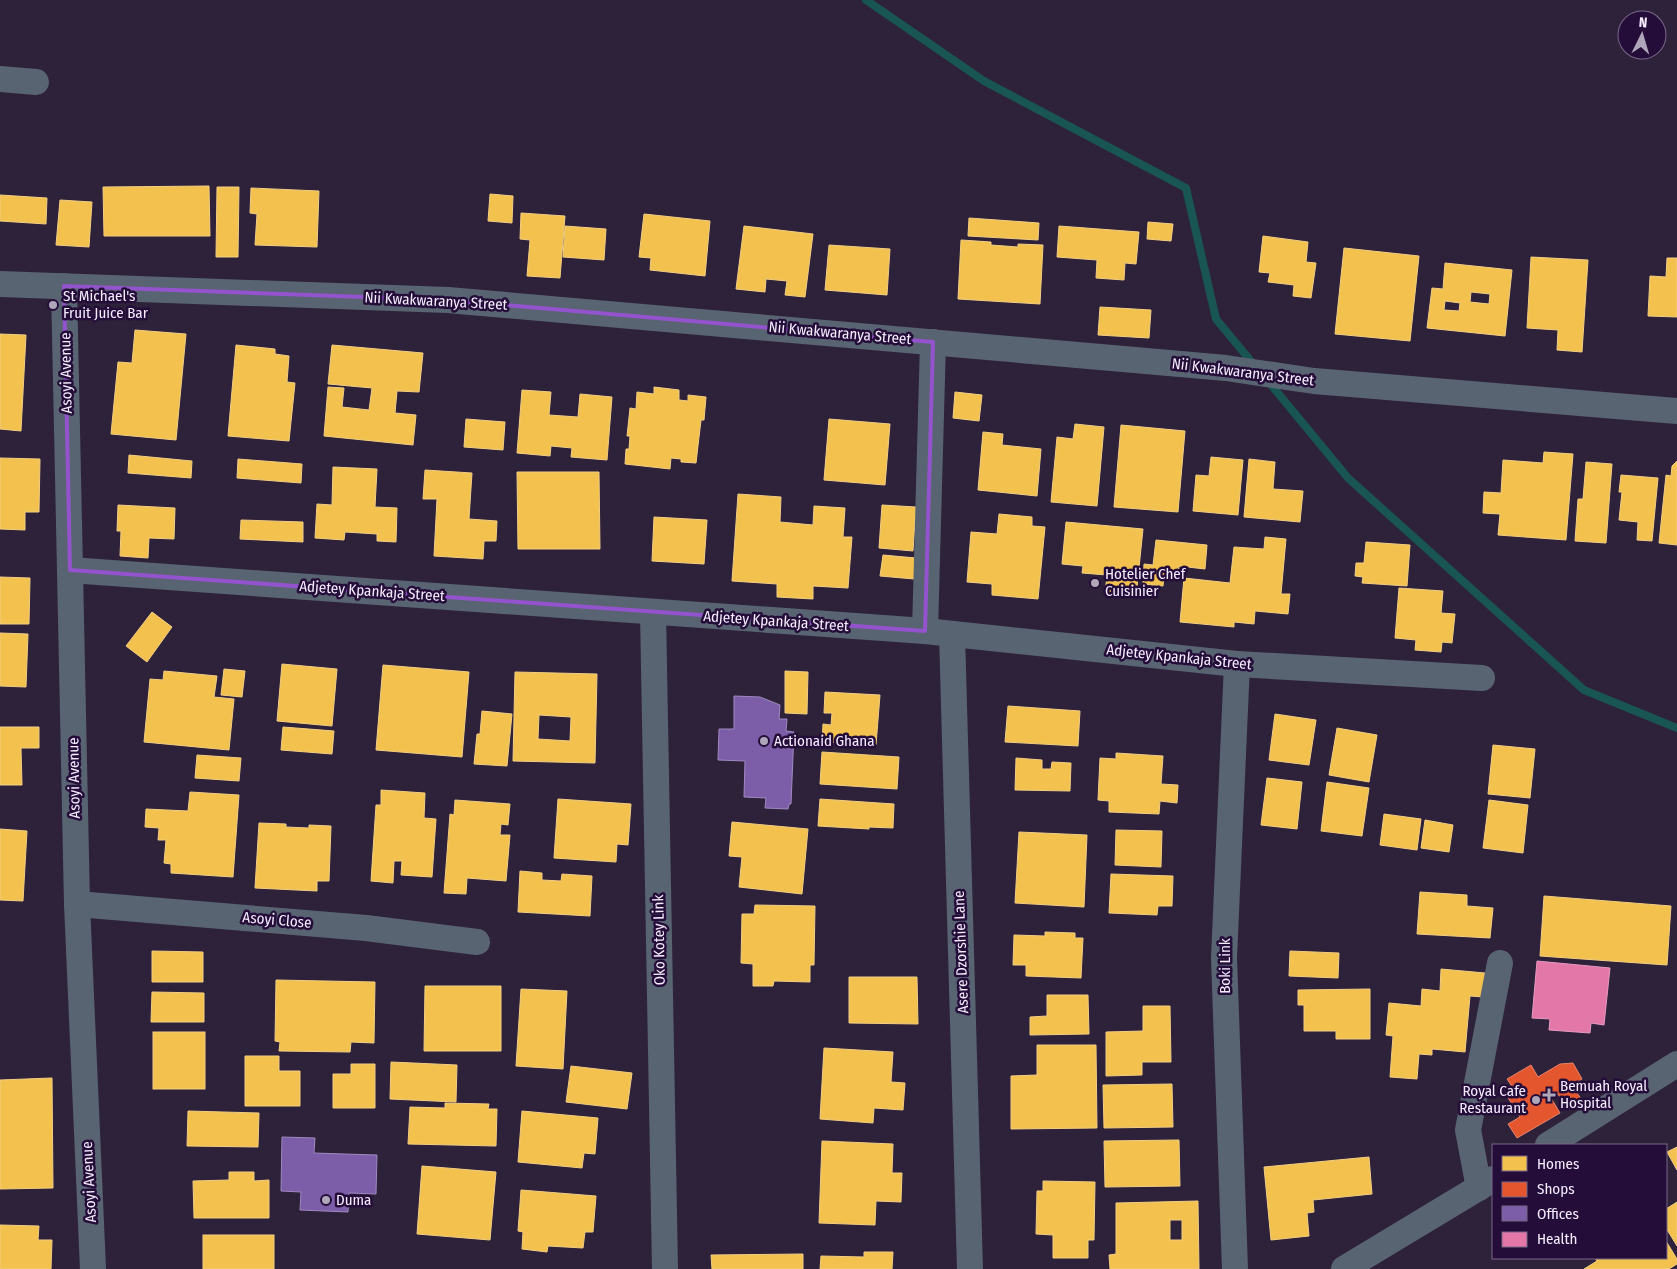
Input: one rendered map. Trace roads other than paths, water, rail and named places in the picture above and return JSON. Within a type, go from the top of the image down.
[{"type":"street","points":[[0,78],[36,82]]},
{"type":"street","name":"Nii Kwakwaranya Street","points":[[0,284],[448,300],[1226,368],[1314,381],[1677,411]]},
{"type":"street","name":"Asoyi Avenue","points":[[64,286],[77,904],[93,1269]]},
{"type":"street","points":[[925,631],[933,342]]},
{"type":"street","name":"Adjetey Kpankaja Street","points":[[70,570],[925,631],[1237,664],[1482,678]]},
{"type":"street","name":"Oko Kotey Link","points":[[653,612],[665,1269]]},
{"type":"street","name":"Asere Dzorshie Lane","points":[[952,634],[970,1269]]},
{"type":"street","name":"Boki Link","points":[[1235,1269],[1224,958],[1237,664]]},
{"type":"street","name":"Asoyi Close","points":[[77,904],[366,928],[477,942]]},
{"type":"street","points":[[1344,1269],[1486,1183],[1468,1130],[1500,963]]},
{"type":"street","points":[[1550,1144],[1677,1064]]},
{"type":"waterway","points":[[866,0],[984,81],[1186,188],[1216,319],[1255,366]]},
{"type":"waterway","points":[[1268,381],[1348,478],[1584,690],[1677,728]]},
{"type":"place","name":"St Michael's Fruit Juice Bar","points":[[53,305]]},
{"type":"place","name":"Hotelier Chef Cuisinier","points":[[1095,583]]},
{"type":"place","name":"Actionaid Ghana","points":[[764,741]]},
{"type":"place","name":"Bemuah Royal Hospital","points":[[1549,1095]]},
{"type":"place","name":"Royal Cafe Restaurant","points":[[1536,1100]]},
{"type":"place","name":"Duma","points":[[326,1200]]}]
